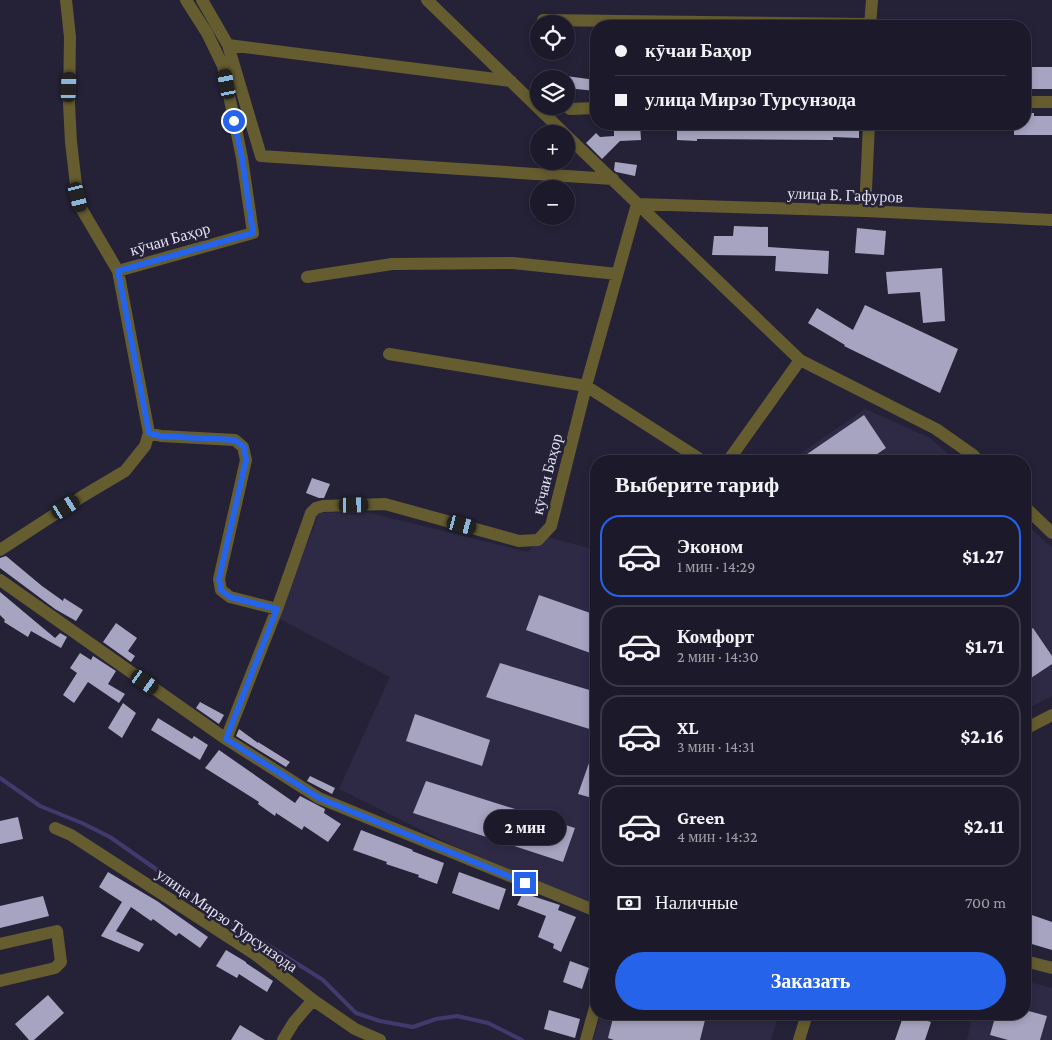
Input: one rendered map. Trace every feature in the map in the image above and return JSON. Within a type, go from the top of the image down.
[{"type":"street","points":[[66,0],[70,37],[69,104],[76,185],[81,208],[118,271]]},
{"type":"street","name":"кӯчаи Баҳор","points":[[149,433],[118,271],[253,233],[242,158],[223,66],[186,0]]},
{"type":"street","points":[[202,0],[228,45],[261,156],[612,180]]},
{"type":"street","points":[[427,0],[557,125]]},
{"type":"street","points":[[870,20],[872,0]]},
{"type":"street","points":[[575,20],[590,21]]},
{"type":"street","points":[[228,45],[511,81]]},
{"type":"street","points":[[1031,102],[1052,102]]},
{"type":"street","points":[[575,109],[590,108]]},
{"type":"street","points":[[865,211],[869,130]]},
{"type":"street","points":[[575,143],[800,360],[936,429],[972,455]]},
{"type":"street","name":"кӯчаи Баҳор","points":[[226,739],[277,609],[311,513],[316,508],[322,506],[385,504],[519,541],[538,540],[551,526],[586,386],[637,204]]},
{"type":"street","name":"улица Б. Гафуров","points":[[637,204],[865,211],[1052,220]]},
{"type":"street","points":[[307,277],[392,264],[476,263],[513,263],[617,274]]},
{"type":"street","points":[[389,354],[586,386],[694,455]]},
{"type":"street","points":[[732,455],[800,360]]},
{"type":"street","points":[[0,550],[125,471],[145,446],[149,433],[160,436],[235,440],[244,447],[246,460],[219,579],[221,590],[230,597],[277,609]]},
{"type":"street","points":[[1031,512],[1052,533]]},
{"type":"street","points":[[0,580],[226,739],[319,798],[590,909]]},
{"type":"street","points":[[1031,726],[1050,718]]},
{"type":"street","name":"улица Мирзо Турсунзода","points":[[55,828],[71,835],[256,955],[313,1000],[355,1029],[380,1040]]},
{"type":"street","points":[[0,944],[57,931],[61,962],[55,968],[0,981]]},
{"type":"street","points":[[1031,963],[1052,968]]},
{"type":"street","points":[[282,1040],[294,1022],[313,1000]]},
{"type":"street","points":[[586,1040],[592,1020]]},
{"type":"street","points":[[799,1040],[805,1020]]},
{"type":"shaded area","points":[[865,409],[930,438],[950,455],[799,455]]},
{"type":"shaded area","points":[[362,511],[528,552],[543,536],[590,548],[590,903],[450,844],[339,789],[390,677],[278,618],[319,513]]},
{"type":"shaded area","points":[[1031,529],[1052,548],[1052,696],[1031,707]]},
{"type":"shaded area","points":[[1031,983],[1052,988],[1052,1040],[967,1040],[972,1020],[1031,1020]]},
{"type":"shaded area","points":[[599,1020],[777,1020],[771,1040],[593,1040]]},
{"type":"building","points":[[1031,67],[1052,67],[1052,89],[1031,89]]},
{"type":"building","points":[[575,77],[590,79],[590,90],[575,89]]},
{"type":"building","points":[[1031,113],[1034,113],[1034,116],[1052,116],[1052,135],[1014,135],[1014,130],[1031,130]]},
{"type":"building","points":[[614,130],[640,130],[641,140],[620,141],[602,159],[586,143],[596,133],[600,137],[614,136]]},
{"type":"building","points":[[677,130],[859,130],[859,138],[833,137],[833,140],[677,140]]},
{"type":"building","points":[[615,162],[637,165],[635,176],[616,172],[614,170]]},
{"type":"building","points":[[734,226],[768,227],[768,247],[829,251],[828,274],[775,271],[776,256],[712,255],[714,236],[733,236]]},
{"type":"building","points":[[857,228],[886,231],[884,255],[855,253]]},
{"type":"building","points":[[942,268],[945,321],[923,323],[920,292],[888,294],[886,272]]},
{"type":"building","points":[[865,305],[958,349],[940,393],[844,346],[808,323],[817,308],[853,330]]},
{"type":"building","points":[[864,415],[886,448],[876,455],[806,455]]},
{"type":"building","points":[[312,478],[330,484],[324,498],[306,493]]},
{"type":"building","points":[[6,556],[63,601],[64,598],[83,610],[76,621],[55,609],[0,568],[0,558]]},
{"type":"building","points":[[0,592],[55,638],[60,633],[67,637],[61,648],[31,631],[28,637],[4,622],[5,620],[0,615]]},
{"type":"building","points":[[539,595],[590,613],[590,653],[526,630]]},
{"type":"building","points":[[116,623],[137,638],[128,651],[135,656],[131,662],[103,642]]},
{"type":"building","points":[[1033,628],[1052,656],[1052,664],[1031,678],[1031,629]]},
{"type":"building","points":[[80,653],[91,660],[93,656],[116,671],[108,684],[125,694],[119,703],[88,682],[74,703],[63,695],[77,673],[70,668]]},
{"type":"building","points":[[500,663],[590,690],[590,729],[486,697]]},
{"type":"building","points":[[200,702],[224,715],[219,724],[196,708]]},
{"type":"building","points":[[123,703],[136,713],[122,738],[108,728]]},
{"type":"building","points":[[415,714],[490,740],[482,766],[406,741]]},
{"type":"building","points":[[158,718],[192,739],[194,736],[208,745],[200,760],[151,730]]},
{"type":"building","points":[[239,729],[290,762],[286,767],[236,736]]},
{"type":"building","points":[[219,750],[295,803],[300,796],[325,809],[324,813],[341,824],[328,842],[304,826],[302,830],[276,813],[275,816],[258,804],[259,802],[205,768]]},
{"type":"building","points":[[589,763],[590,763],[590,797],[578,794]]},
{"type":"building","points":[[310,776],[335,788],[332,794],[307,781]]},
{"type":"building","points":[[426,781],[575,828],[563,862],[413,813]]},
{"type":"building","points":[[18,817],[23,839],[0,844],[0,821]]},
{"type":"building","points":[[361,830],[444,863],[437,884],[418,877],[419,875],[386,864],[387,862],[353,850]]},
{"type":"building","points":[[108,872],[157,901],[208,937],[200,948],[179,933],[176,936],[153,919],[151,921],[131,907],[116,931],[144,944],[139,952],[101,936],[122,902],[99,887]]},
{"type":"building","points":[[459,872],[506,889],[499,910],[452,893]]},
{"type":"building","points":[[523,893],[560,905],[558,910],[576,917],[561,952],[553,948],[554,944],[538,937],[546,916],[517,905]]},
{"type":"building","points":[[43,896],[49,916],[0,928],[0,906]]},
{"type":"building","points":[[1031,915],[1052,922],[1052,950],[1031,944]]},
{"type":"building","points":[[226,950],[273,981],[267,992],[239,974],[237,978],[216,966]]},
{"type":"building","points":[[570,961],[589,968],[582,989],[563,982]]},
{"type":"building","points":[[48,995],[64,1013],[34,1040],[29,1040],[15,1024]]},
{"type":"building","points":[[549,1010],[580,1019],[575,1038],[544,1029]]},
{"type":"building","points":[[1031,1012],[1047,1016],[1040,1040],[1008,1040],[990,1035],[994,1020],[1031,1020]]},
{"type":"building","points":[[612,1020],[705,1020],[700,1040],[614,1040],[608,1038]]},
{"type":"building","points":[[902,1020],[924,1020],[931,1022],[925,1040],[895,1040]]},
{"type":"building","points":[[240,1025],[265,1040],[231,1040]]},
{"type":"waterway","points":[[0,778],[40,806],[110,837],[236,925],[323,980],[356,1013],[380,1021],[413,1027],[436,1019],[457,1016],[488,1023],[522,1040]]},
{"type":"route","points":[[234,121],[242,158],[253,233],[118,271],[149,433],[160,436],[235,440],[244,447],[246,460],[219,579],[221,590],[230,597],[277,609],[226,739],[319,798],[525,883]]}]
